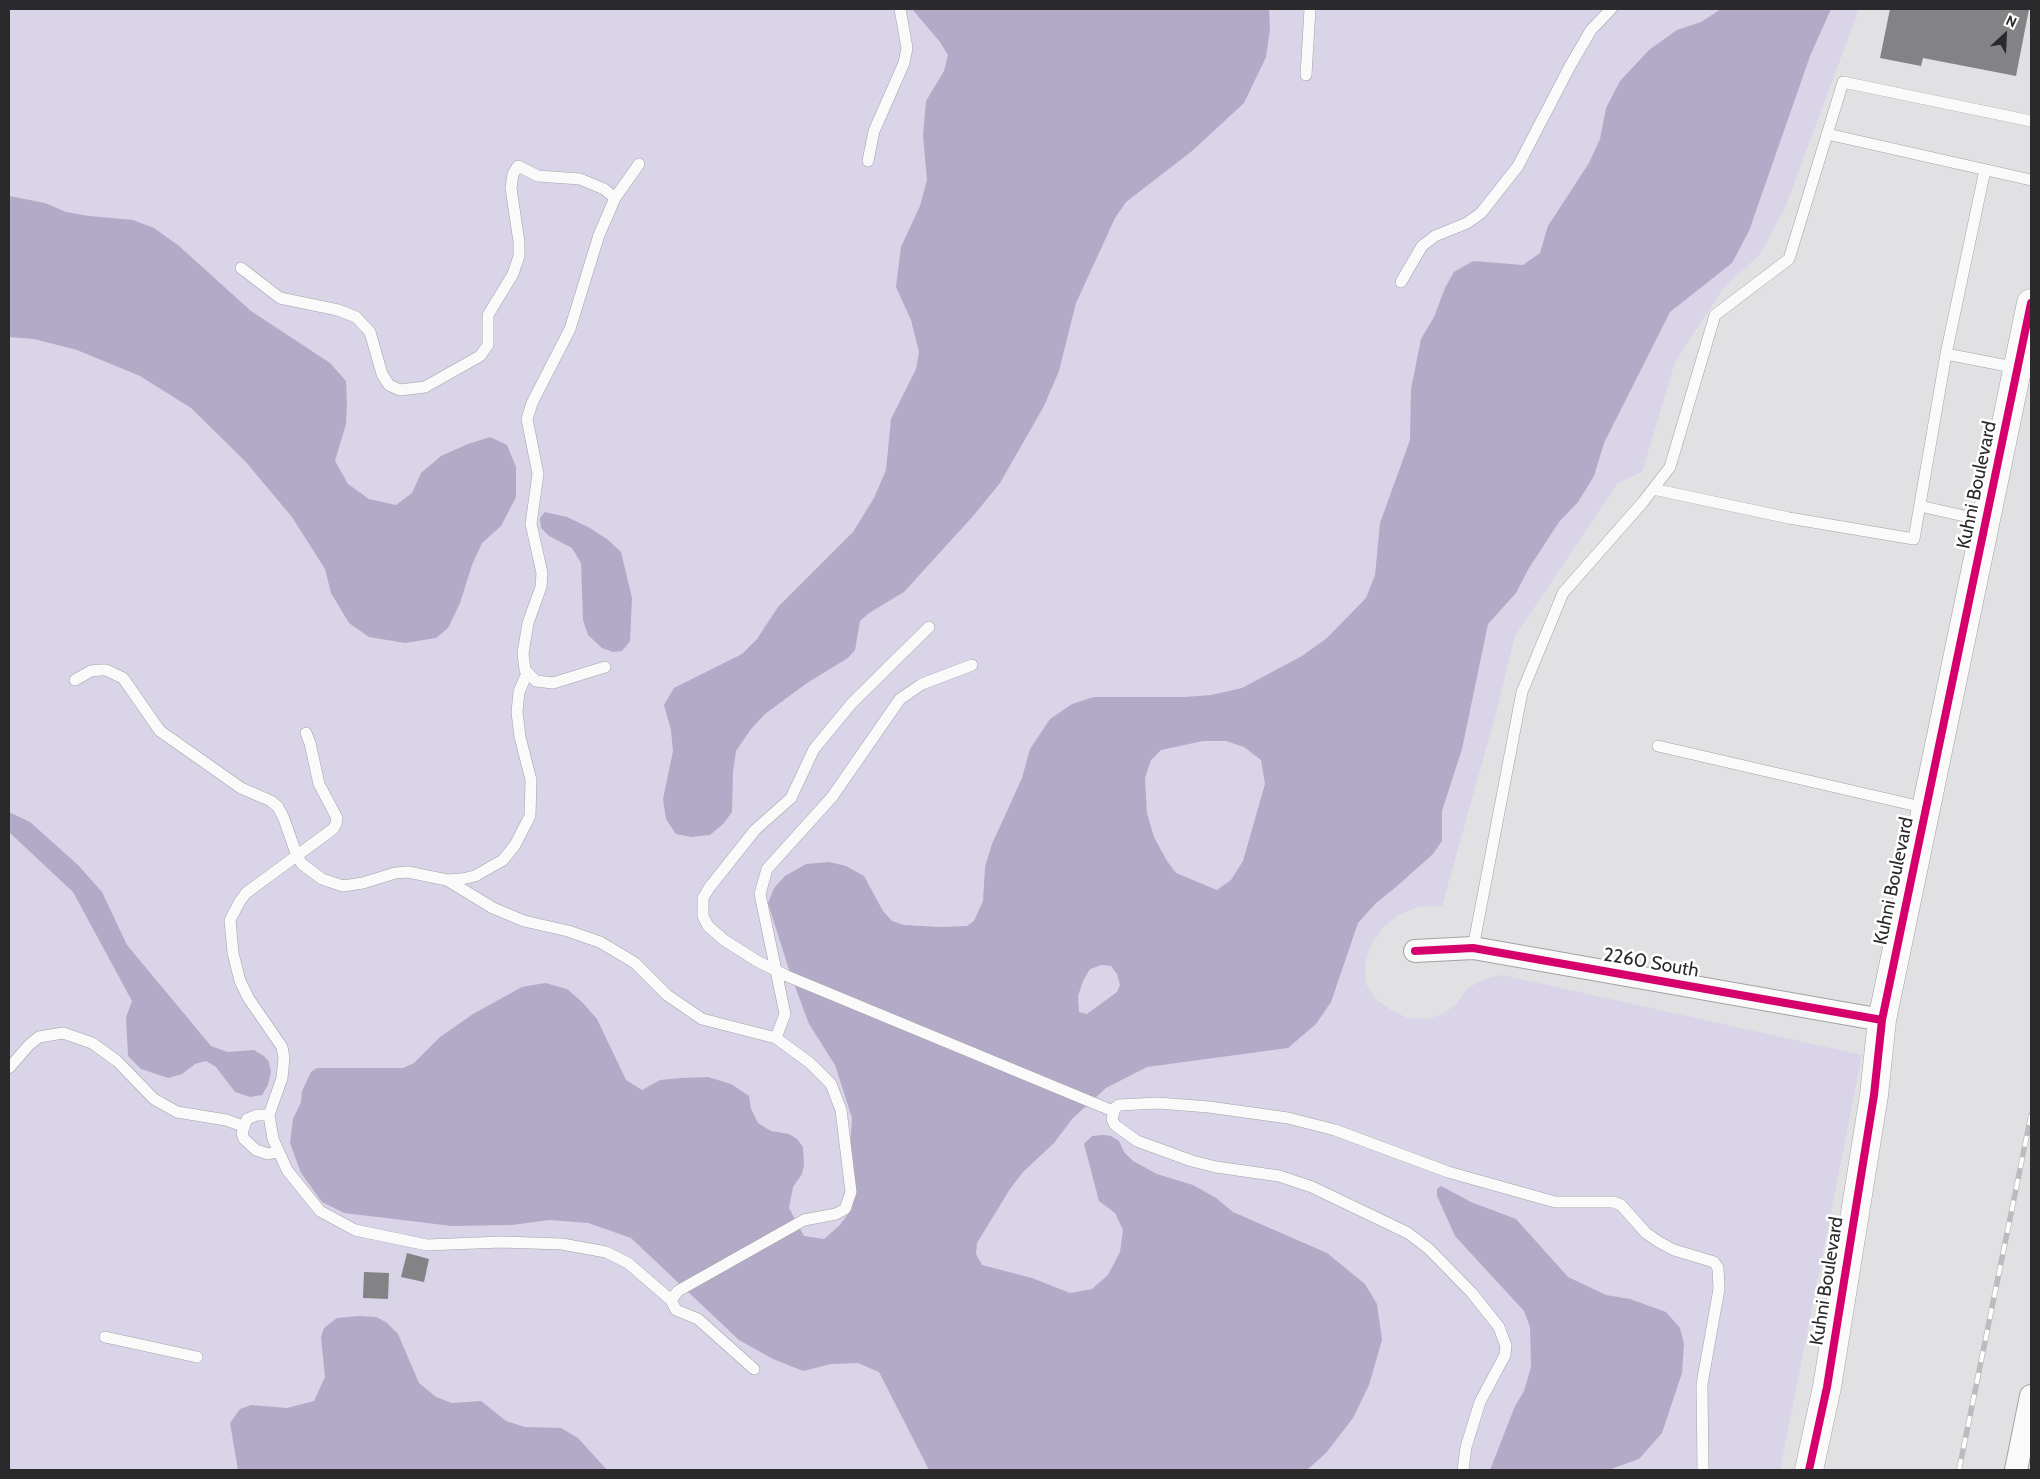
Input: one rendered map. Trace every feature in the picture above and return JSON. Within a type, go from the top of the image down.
[{"type":"street","name":"Kuhni Boulevard","points":[[1809,1470],[1827,1387],[1871,1114],[1882,1020],[2031,303]]},
{"type":"street","name":"2260 South","points":[[1415,951],[1473,948],[1882,1020]]},
{"type":"street","points":[[2016,1470],[2031,1396]]},
{"type":"lane","points":[[868,162],[874,131],[904,63],[907,48],[900,9]]},
{"type":"lane","points":[[1306,75],[1310,9]]},
{"type":"lane","points":[[1401,282],[1422,246],[1435,236],[1467,223],[1481,213],[1518,166],[1591,30],[1611,9]]},
{"type":"lane","points":[[1473,948],[1522,692],[1563,593],[1670,467],[1715,315],[1789,259],[1843,82],[2031,121]]},
{"type":"lane","points":[[1827,134],[2031,180]]},
{"type":"lane","points":[[605,667],[553,683],[536,681],[527,673],[522,653],[528,623],[541,587],[542,574],[530,524],[538,474],[527,419],[528,412],[570,329],[599,235],[615,198],[639,164]]},
{"type":"lane","points":[[241,268],[280,298],[338,310],[356,317],[370,332],[382,374],[389,385],[400,390],[412,390],[426,387],[452,374],[480,356],[488,345],[488,315],[513,274],[519,256],[519,242],[511,188],[513,174],[518,166],[538,176],[580,179],[604,189],[615,198]]},
{"type":"lane","points":[[1653,489],[1788,518],[1914,539],[1946,354],[1985,170]]},
{"type":"lane","points":[[1946,354],[2018,368]]},
{"type":"lane","points":[[1920,506],[1986,521]]},
{"type":"lane","points":[[928,627],[852,703],[814,749],[791,798],[755,830],[708,888],[703,898],[703,916],[708,926],[724,940],[749,956],[782,973],[1113,1111]]},
{"type":"lane","points":[[776,1038],[785,1014],[782,973],[760,894],[767,869],[832,796],[900,699],[922,684],[972,665]]},
{"type":"lane","points":[[75,680],[90,671],[100,670],[106,670],[123,678],[160,731],[240,788],[264,797],[278,807],[297,856],[310,871],[338,885],[363,883],[395,873],[414,873],[447,880],[473,896],[524,921],[568,931],[600,942],[636,963],[667,995],[702,1019],[776,1038],[822,1074],[831,1084],[841,1110],[850,1192],[848,1204],[836,1214],[804,1220],[674,1295]]},
{"type":"lane","points":[[447,880],[475,876],[503,860],[515,845],[530,816],[531,780],[520,737],[517,712],[518,692],[527,673]]},
{"type":"lane","points":[[306,733],[319,784],[337,818],[336,824],[297,856],[246,893],[230,920],[233,953],[240,981],[249,999],[275,1035],[283,1052],[282,1078],[269,1115],[272,1139],[287,1170],[320,1211],[355,1230],[427,1245],[501,1242],[553,1244],[606,1252],[628,1263],[674,1295],[676,1310],[698,1319],[754,1369]]},
{"type":"lane","points":[[1658,746],[1926,808]]},
{"type":"lane","points":[[473,896],[475,876]]},
{"type":"lane","points":[[9,1068],[29,1045],[39,1037],[63,1033],[92,1043],[117,1061],[154,1099],[177,1112],[226,1120],[243,1126]]},
{"type":"lane","points":[[1463,1470],[1466,1447],[1480,1402],[1505,1355],[1506,1346],[1499,1327],[1472,1293],[1429,1249],[1408,1233],[1312,1187],[1255,1172],[1216,1167],[1164,1152],[1137,1141],[1122,1131],[1112,1119],[1113,1111],[1119,1105],[1158,1103],[1288,1118],[1335,1130],[1448,1172],[1554,1202],[1613,1202],[1621,1205],[1646,1232],[1659,1242],[1674,1250],[1714,1262],[1718,1268],[1719,1289],[1702,1384],[1703,1470]]},
{"type":"lane","points":[[269,1115],[252,1116],[247,1119],[242,1132],[248,1144],[262,1153],[277,1152]]},
{"type":"lane","points":[[105,1337],[197,1357]]},
{"type":"shaded area","points":[[9,9],[1859,9],[1785,208],[1760,254],[1722,290],[1675,362],[1642,472],[1618,483],[1515,636],[1496,713],[1442,906],[1418,907],[1400,914],[1383,927],[1370,946],[1365,966],[1366,984],[1376,999],[1391,1010],[1408,1018],[1428,1019],[1443,1014],[1456,1004],[1468,988],[1485,979],[1502,975],[1862,1055],[1780,1470],[9,1470]]},
{"type":"shaded area","points":[[912,9],[1269,9],[1270,29],[1266,57],[1244,103],[1192,151],[1126,202],[1115,218],[1076,303],[1059,371],[1044,406],[1000,483],[974,515],[904,592],[869,613],[860,621],[855,650],[848,658],[807,683],[765,714],[751,729],[736,751],[733,772],[732,812],[723,824],[710,835],[692,837],[676,834],[666,819],[663,799],[673,751],[671,730],[664,705],[674,688],[742,654],[757,639],[778,607],[853,532],[874,498],[886,470],[891,419],[916,369],[919,352],[911,320],[896,287],[901,247],[920,206],[927,180],[923,135],[926,101],[944,71],[948,55],[940,42]]},
{"type":"shaded area","points":[[1721,9],[1831,9],[1810,56],[1749,231],[1732,263],[1670,312],[1604,443],[1594,476],[1578,502],[1559,522],[1529,568],[1516,593],[1488,624],[1462,749],[1442,811],[1442,841],[1433,854],[1376,903],[1358,923],[1331,1002],[1316,1024],[1288,1048],[1147,1067],[1106,1088],[1073,1118],[1054,1143],[1023,1172],[1010,1189],[977,1243],[976,1254],[982,1265],[1032,1278],[1070,1293],[1092,1289],[1108,1275],[1120,1252],[1123,1230],[1115,1213],[1099,1201],[1084,1144],[1092,1136],[1103,1135],[1111,1136],[1119,1141],[1124,1152],[1133,1161],[1157,1174],[1193,1185],[1216,1198],[1233,1212],[1327,1253],[1365,1284],[1377,1304],[1382,1340],[1369,1385],[1353,1418],[1326,1453],[1307,1470],[929,1470],[879,1372],[858,1363],[831,1364],[803,1371],[773,1359],[739,1340],[631,1238],[588,1223],[549,1220],[512,1225],[452,1226],[344,1213],[322,1202],[301,1173],[290,1143],[293,1119],[301,1102],[302,1091],[311,1072],[317,1068],[403,1068],[414,1063],[440,1037],[473,1014],[522,987],[545,983],[567,989],[582,1002],[597,1019],[626,1080],[642,1090],[660,1080],[681,1078],[708,1077],[731,1084],[749,1096],[751,1109],[758,1123],[771,1131],[789,1134],[797,1139],[803,1147],[804,1165],[802,1174],[793,1187],[789,1208],[804,1236],[824,1239],[839,1226],[852,1209],[854,1182],[850,1149],[852,1118],[835,1065],[809,1024],[790,973],[768,903],[774,888],[785,876],[806,864],[829,862],[846,866],[864,876],[883,911],[892,921],[904,925],[967,926],[974,921],[983,901],[985,867],[992,844],[1022,778],[1030,749],[1050,719],[1072,704],[1094,697],[1184,697],[1211,695],[1242,688],[1302,656],[1327,638],[1366,598],[1375,575],[1380,523],[1410,440],[1411,389],[1421,339],[1434,317],[1445,288],[1454,272],[1473,261],[1523,265],[1540,253],[1548,226],[1589,163],[1600,139],[1606,108],[1620,81],[1649,50],[1677,30],[1701,22]],"holes":[[[1203,741],[1226,741],[1244,747],[1261,760],[1265,784],[1243,861],[1231,880],[1217,890],[1176,873],[1154,837],[1147,813],[1145,778],[1151,760],[1161,750]],[[1102,965],[1111,966],[1117,974],[1120,985],[1117,992],[1087,1014],[1079,1012],[1078,996],[1083,981],[1090,969]]]},
{"type":"shaded area","points":[[9,196],[45,203],[66,212],[133,220],[154,228],[179,246],[251,311],[330,363],[346,381],[346,424],[335,461],[348,484],[369,499],[396,505],[412,493],[421,473],[441,456],[490,437],[507,445],[516,467],[516,497],[501,526],[482,543],[472,565],[460,603],[448,628],[436,638],[405,643],[369,637],[349,623],[331,593],[325,569],[292,517],[245,461],[191,408],[140,376],[77,350],[34,339],[9,337]]},
{"type":"shaded area","points":[[545,512],[567,517],[590,528],[607,539],[621,552],[632,598],[630,641],[622,651],[613,652],[602,648],[588,635],[583,620],[581,563],[572,548],[549,536],[541,528],[540,518]]},
{"type":"shaded area","points":[[9,812],[30,822],[78,865],[102,892],[127,945],[211,1046],[228,1052],[254,1050],[264,1056],[269,1062],[271,1072],[268,1085],[262,1095],[250,1097],[235,1092],[216,1067],[206,1061],[195,1064],[182,1074],[168,1078],[141,1069],[128,1056],[126,1017],[132,1001],[73,892],[9,832]]},
{"type":"shaded area","points":[[1441,1186],[1471,1202],[1516,1219],[1568,1277],[1606,1295],[1630,1299],[1666,1312],[1680,1328],[1684,1344],[1682,1373],[1662,1433],[1639,1459],[1608,1470],[1490,1470],[1515,1406],[1524,1391],[1531,1367],[1530,1327],[1524,1311],[1455,1236],[1437,1196],[1437,1189]]},
{"type":"shaded area","points":[[376,1317],[386,1322],[398,1334],[419,1383],[436,1397],[452,1403],[481,1401],[506,1421],[525,1427],[561,1428],[578,1438],[607,1470],[238,1470],[230,1423],[240,1409],[251,1405],[287,1408],[314,1401],[325,1377],[321,1337],[324,1328],[337,1318]]},
{"type":"building","points":[[1890,9],[2029,9],[2016,76],[1923,58],[1921,66],[1880,58]]},
{"type":"building","points":[[407,1253],[429,1259],[424,1282],[401,1277]]},
{"type":"building","points":[[364,1272],[389,1273],[388,1299],[363,1298]]},
{"type":"railway","points":[[1959,1470],[2031,1115]]},
{"type":"cycle path","points":[[1809,1470],[1827,1387],[1874,1095],[1882,1020],[2031,303]]},
{"type":"cycle path","points":[[1415,951],[1473,948],[1882,1020]]}]
